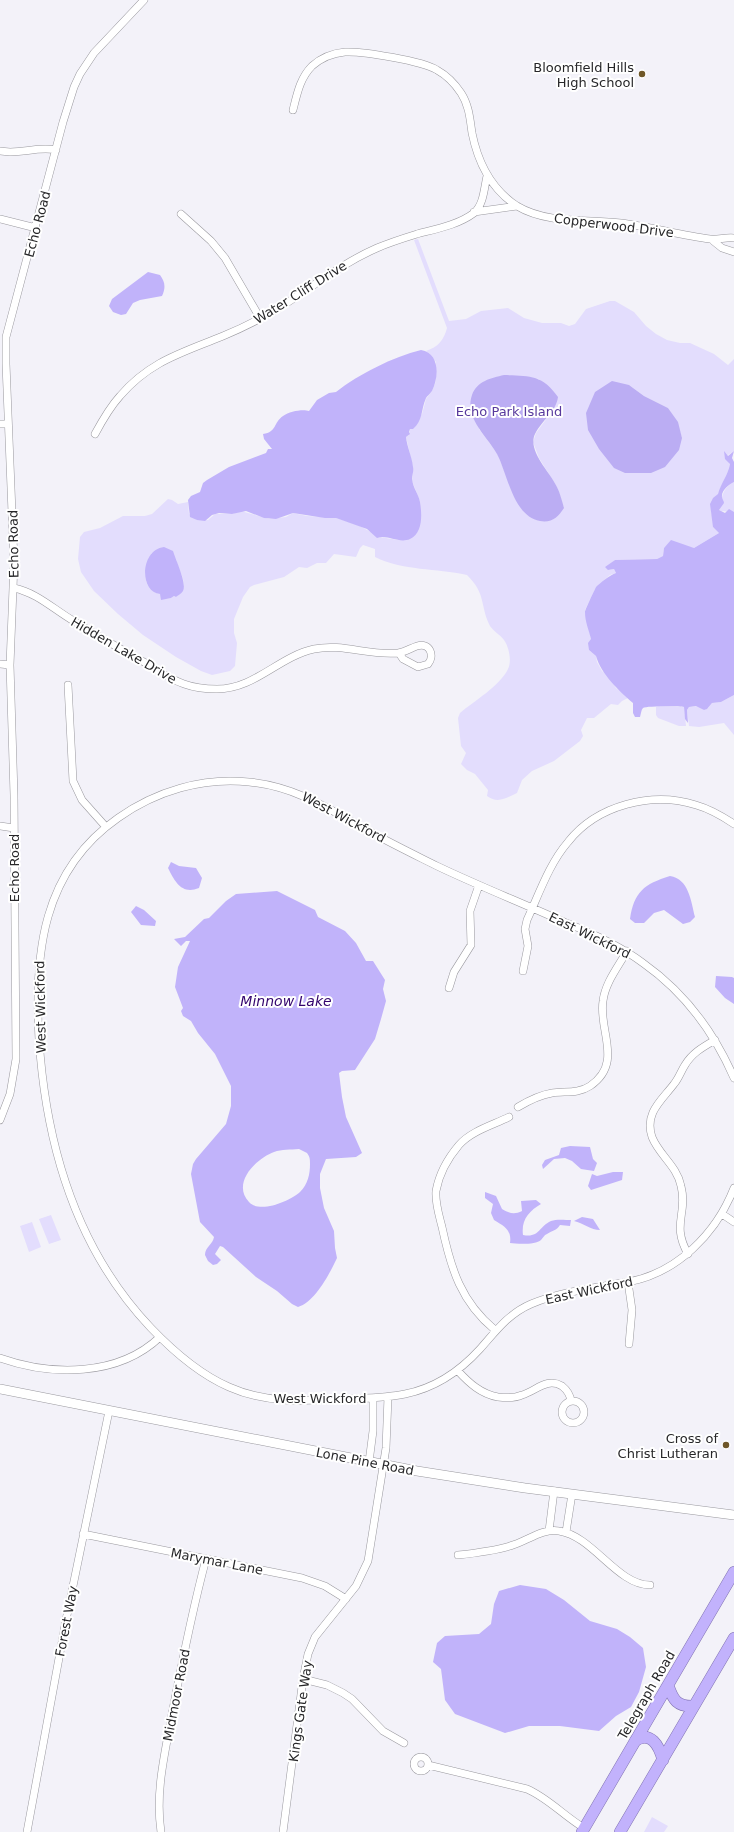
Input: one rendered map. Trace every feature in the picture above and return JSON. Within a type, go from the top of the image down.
[{"type":"highway","name":"Telegraph Road","points":[[583,1830],[734,1572]]},
{"type":"highway","points":[[620,1832],[734,1638]]},
{"type":"highway","points":[[668,1685],[671,1694],[678,1704],[694,1706]]},
{"type":"highway","points":[[635,1741],[643,1737],[653,1739],[660,1750],[663,1760]]},
{"type":"street","name":"Echo Road","points":[[0,1120],[10,1094],[16,1059],[14,828],[10,665],[14,588],[14,530],[8,424],[6,337],[71,95],[80,74],[94,53],[144,0]]},
{"type":"street","name":"Copperwood Drive","points":[[292,110],[298,89],[307,72],[318,62],[332,55],[346,52],[416,62],[437,70],[451,81],[464,100],[469,113],[476,149],[487,176],[501,192],[517,206],[553,218],[621,223],[712,240],[734,238]]},
{"type":"street","points":[[0,151],[19,152],[42,148],[56,150]]},
{"type":"street","points":[[474,212],[482,198],[487,176]]},
{"type":"street","name":"Copperwood Drive","points":[[474,212],[517,206]]},
{"type":"street","name":"Water Cliff Drive","points":[[95,434],[119,396],[146,372],[171,356],[222,336],[260,318],[289,302],[324,277],[356,258],[389,243],[451,225],[474,212]]},
{"type":"street","points":[[181,214],[211,242],[225,258],[260,318]]},
{"type":"street","points":[[0,219],[36,228]]},
{"type":"street","name":"Copperwood Drive","points":[[712,240],[722,248],[734,252]]},
{"type":"street","points":[[0,424],[8,424]]},
{"type":"street","name":"Hidden Lake Drive","points":[[14,588],[32,594],[72,620],[173,679],[194,687],[218,689],[240,686],[258,678],[286,659],[315,649],[338,647],[399,653]]},
{"type":"street","points":[[0,664],[10,665]]},
{"type":"street","points":[[68,685],[73,781],[82,800],[106,827]]},
{"type":"street","name":"West Wickford","points":[[373,1398],[297,1401],[257,1396],[229,1387],[200,1371],[160,1337],[116,1286],[82,1227],[66,1188],[56,1152],[44,1094],[38,1027],[38,969],[46,919],[57,892],[70,869],[86,848],[106,827],[140,804],[159,795],[186,786],[219,781],[262,784],[289,790],[309,797],[403,849],[532,908]]},
{"type":"street","points":[[523,971],[528,946],[526,924],[532,908],[554,862],[568,841],[589,822],[614,809],[638,802],[677,800],[703,807],[734,824]]},
{"type":"street","points":[[0,826],[14,828]]},
{"type":"street","points":[[449,988],[454,972],[471,945],[470,912],[479,885]]},
{"type":"street","name":"East Wickford","points":[[532,908],[626,951],[656,973],[699,1017],[715,1040],[734,1078]]},
{"type":"street","points":[[518,1107],[548,1094],[570,1093],[584,1089],[590,1086],[600,1075],[607,1063],[609,1048],[602,1016],[603,1000],[608,983],[626,951]]},
{"type":"street","points":[[688,1254],[679,1230],[683,1202],[680,1182],[675,1170],[654,1142],[651,1118],[657,1103],[675,1083],[688,1060],[701,1048],[715,1040]]},
{"type":"street","points":[[495,1330],[471,1305],[458,1282],[446,1248],[437,1209],[436,1193],[439,1178],[445,1165],[459,1145],[469,1136],[509,1117]]},
{"type":"street","name":"East Wickford","points":[[373,1398],[406,1394],[424,1389],[458,1371],[482,1347],[495,1330],[514,1313],[536,1302],[569,1292],[642,1279],[664,1269],[688,1254],[703,1239],[722,1214],[734,1188]]},
{"type":"street","points":[[722,1214],[734,1222]]},
{"type":"street","points":[[628,1282],[632,1310],[629,1344]]},
{"type":"street","points":[[0,1358],[26,1366],[67,1371],[110,1364],[138,1352],[160,1337]]},
{"type":"street","points":[[458,1371],[475,1387],[490,1395],[513,1397],[530,1392],[547,1383],[553,1383],[564,1388],[568,1392],[572,1401]]},
{"type":"street","name":"Lone Pine Road","points":[[0,1389],[383,1465],[462,1479],[734,1515]]},
{"type":"street","points":[[383,1465],[388,1433],[388,1396]]},
{"type":"street","points":[[369,1462],[374,1413],[373,1398]]},
{"type":"street","name":"Forest Way","points":[[27,1832],[83,1534],[109,1411]]},
{"type":"street","points":[[374,1413],[388,1412]]},
{"type":"street","name":"Kings Gate Way","points":[[283,1832],[303,1679],[311,1644],[320,1629],[346,1599],[360,1578],[370,1555],[383,1465]]},
{"type":"street","points":[[549,1531],[554,1492]]},
{"type":"street","points":[[566,1532],[572,1494]]},
{"type":"street","points":[[458,1555],[511,1546],[549,1531],[566,1532],[591,1547],[626,1577],[636,1583],[650,1585]]},
{"type":"street","name":"Marymar Lane","points":[[83,1534],[302,1578],[325,1586],[346,1599]]},
{"type":"street","name":"Midmoor Road","points":[[161,1832],[159,1796],[162,1770],[190,1620],[206,1559]]},
{"type":"street","points":[[303,1679],[327,1685],[343,1693],[356,1703],[383,1731],[404,1743]]},
{"type":"street","points":[[428,1765],[527,1789],[541,1796],[583,1830]]},
{"type":"shaded area","points":[[418,239],[449,321],[466,319],[481,311],[508,308],[524,318],[542,323],[561,323],[569,326],[575,324],[586,309],[610,301],[615,301],[634,312],[646,326],[667,340],[680,343],[690,343],[714,354],[728,365],[734,359],[734,451],[725,457],[730,464],[729,468],[718,495],[716,496],[711,512],[713,527],[719,533],[694,548],[670,543],[664,548],[663,556],[657,559],[615,560],[610,564],[608,570],[614,569],[616,573],[610,575],[596,587],[585,610],[591,639],[589,650],[596,656],[597,662],[602,671],[608,676],[616,688],[628,698],[618,705],[611,704],[594,718],[587,718],[581,730],[583,736],[580,741],[554,761],[532,771],[522,780],[517,793],[498,800],[487,796],[488,790],[475,774],[467,770],[461,764],[466,753],[461,746],[458,718],[460,713],[499,681],[508,669],[510,662],[509,650],[506,643],[490,626],[480,594],[467,575],[408,567],[386,562],[375,557],[375,549],[363,545],[356,557],[334,554],[326,563],[317,563],[307,568],[299,567],[284,577],[250,587],[243,597],[234,619],[234,633],[237,643],[235,666],[230,671],[212,675],[201,671],[176,657],[143,635],[118,614],[94,591],[81,572],[78,559],[80,537],[84,532],[100,528],[123,516],[145,516],[152,514],[168,499],[178,504],[188,502],[189,514],[197,520],[208,520],[215,514],[232,514],[241,511],[269,519],[286,517],[293,513],[307,516],[336,518],[358,525],[380,537],[398,540],[421,519],[420,501],[412,481],[413,467],[406,437],[409,435],[410,429],[422,414],[426,399],[432,391],[436,381],[436,362],[426,351],[440,342],[447,328],[414,240]],"holes":[[[504,375],[539,379],[550,414],[536,433],[533,442],[539,458],[557,487],[564,508],[508,480],[497,453],[479,429]],[[629,385],[644,396],[668,408],[677,422],[682,438]],[[152,553],[176,559],[184,583],[183,588],[176,597],[174,596],[163,599],[160,594],[149,588],[146,577],[149,558]]]},
{"type":"shaded area","points":[[734,482],[734,512],[721,511],[719,510],[723,494],[727,487]]},
{"type":"shaded area","points":[[734,695],[734,735],[724,723],[699,727],[689,726],[687,710],[689,707],[698,706],[704,710],[712,703],[721,702]]},
{"type":"shaded area","points":[[656,707],[684,707],[686,726],[679,726],[658,718],[656,715]]},
{"type":"shaded area","points":[[51,1215],[61,1240],[49,1244],[39,1219]]},
{"type":"shaded area","points":[[32,1222],[41,1247],[29,1252],[20,1226]]},
{"type":"shaded area","points":[[652,1817],[668,1826],[664,1832],[644,1832]]},
{"type":"green space","name":"Echo Park Island","points":[[504,375],[528,376],[540,380],[552,389],[558,397],[555,407],[538,429],[533,441],[540,461],[557,487],[564,508],[557,517],[548,521],[540,521],[531,518],[517,503],[512,494],[497,454],[478,427],[471,412],[470,403],[474,390],[477,386],[489,379]]},
{"type":"green space","points":[[612,381],[629,385],[644,396],[668,408],[678,422],[682,438],[679,450],[665,467],[651,473],[625,473],[614,468],[599,449],[588,430],[586,413],[595,392]]},
{"type":"water","points":[[148,272],[160,275],[162,278],[164,282],[164,290],[162,296],[140,300],[133,303],[126,314],[121,315],[113,312],[109,306],[112,299]]},
{"type":"water","points":[[421,350],[432,356],[435,361],[437,373],[432,391],[424,402],[419,422],[413,429],[410,429],[410,434],[406,437],[412,460],[412,479],[421,507],[421,523],[417,532],[410,539],[397,540],[385,537],[377,538],[367,529],[336,518],[325,518],[293,513],[276,519],[264,518],[246,511],[232,514],[219,513],[212,515],[205,521],[190,517],[188,500],[191,496],[200,492],[203,483],[229,467],[266,453],[268,449],[272,449],[264,439],[263,434],[271,431],[283,416],[296,411],[309,411],[317,400],[329,393],[336,392],[345,385],[388,362]]},
{"type":"water","points":[[724,451],[728,456],[734,451],[732,458],[734,462],[734,482],[724,490],[722,498],[724,503],[719,510],[725,513],[729,509],[734,512],[734,695],[721,702],[712,703],[707,709],[704,710],[696,706],[689,707],[687,710],[688,723],[685,719],[684,707],[645,707],[642,709],[640,717],[635,717],[633,713],[633,703],[606,676],[598,663],[596,656],[589,650],[588,643],[591,639],[585,610],[596,587],[608,577],[616,573],[614,569],[608,570],[605,567],[615,560],[657,559],[663,556],[664,548],[671,540],[694,548],[719,533],[713,527],[710,504],[713,498],[718,494],[729,468],[730,464],[725,459]]},
{"type":"water","points":[[164,547],[173,551],[184,587],[183,591],[176,597],[174,596],[161,600],[160,594],[153,592],[148,586],[145,571],[150,555],[156,550]]},
{"type":"water","points":[[171,862],[179,866],[196,868],[202,878],[199,888],[188,890],[180,886],[173,878],[168,868]]},
{"type":"water","points":[[670,876],[681,881],[685,886],[695,917],[690,922],[683,924],[664,910],[654,913],[644,923],[635,923],[630,919],[634,902],[642,890],[653,882]]},
{"type":"water","name":"Minnow Lake","points":[[277,891],[315,910],[318,917],[345,931],[356,943],[366,961],[373,961],[385,980],[383,989],[386,1001],[375,1039],[355,1070],[342,1071],[339,1073],[346,1117],[362,1153],[356,1157],[326,1159],[320,1174],[320,1188],[324,1208],[334,1231],[337,1258],[326,1279],[316,1293],[304,1304],[298,1307],[256,1277],[223,1247],[220,1246],[215,1254],[221,1260],[217,1264],[213,1265],[208,1261],[205,1252],[214,1237],[200,1222],[191,1174],[193,1164],[196,1159],[226,1124],[231,1106],[231,1086],[215,1054],[198,1033],[191,1021],[183,1016],[181,1011],[183,1008],[175,987],[178,967],[190,941],[186,941],[181,946],[174,939],[185,937],[204,919],[209,918],[226,901],[236,894]],"holes":[[[299,1149],[307,1153],[310,1159],[309,1175],[305,1186],[300,1192],[295,1196],[275,1205],[260,1207],[249,1202],[244,1195],[243,1187],[248,1172],[254,1165],[267,1155],[280,1150]]]},
{"type":"water","points":[[136,906],[144,910],[156,921],[155,926],[141,925],[131,912]]},
{"type":"water","points":[[716,976],[734,978],[734,1004],[725,998],[715,987]]},
{"type":"water","points":[[570,1146],[590,1147],[593,1159],[597,1163],[594,1171],[581,1169],[572,1161],[565,1158],[554,1159],[543,1169],[542,1165],[545,1160],[559,1155],[561,1148]]},
{"type":"water","points":[[613,1172],[623,1172],[622,1180],[591,1190],[588,1186],[592,1174],[597,1176]]},
{"type":"water","points":[[485,1192],[496,1196],[502,1209],[507,1212],[516,1213],[522,1211],[521,1201],[536,1200],[541,1204],[527,1216],[523,1225],[523,1235],[533,1235],[553,1220],[571,1220],[570,1226],[560,1225],[545,1235],[539,1242],[522,1244],[510,1243],[510,1235],[504,1226],[494,1220],[491,1213],[493,1204],[485,1198]]},
{"type":"water","points":[[582,1217],[593,1219],[600,1230],[593,1229],[574,1221]]},
{"type":"water","points":[[520,1585],[546,1589],[564,1600],[590,1621],[617,1629],[630,1637],[643,1648],[646,1667],[639,1692],[631,1707],[616,1716],[599,1731],[560,1726],[529,1726],[505,1733],[455,1714],[445,1700],[441,1669],[433,1662],[437,1643],[445,1636],[479,1634],[491,1624],[494,1604],[499,1591]]},
{"type":"place","name":"Bloomfield Hills High School","points":[[642,74]]},
{"type":"place","name":"Cross of Christ Lutheran","points":[[726,1445]]}]
